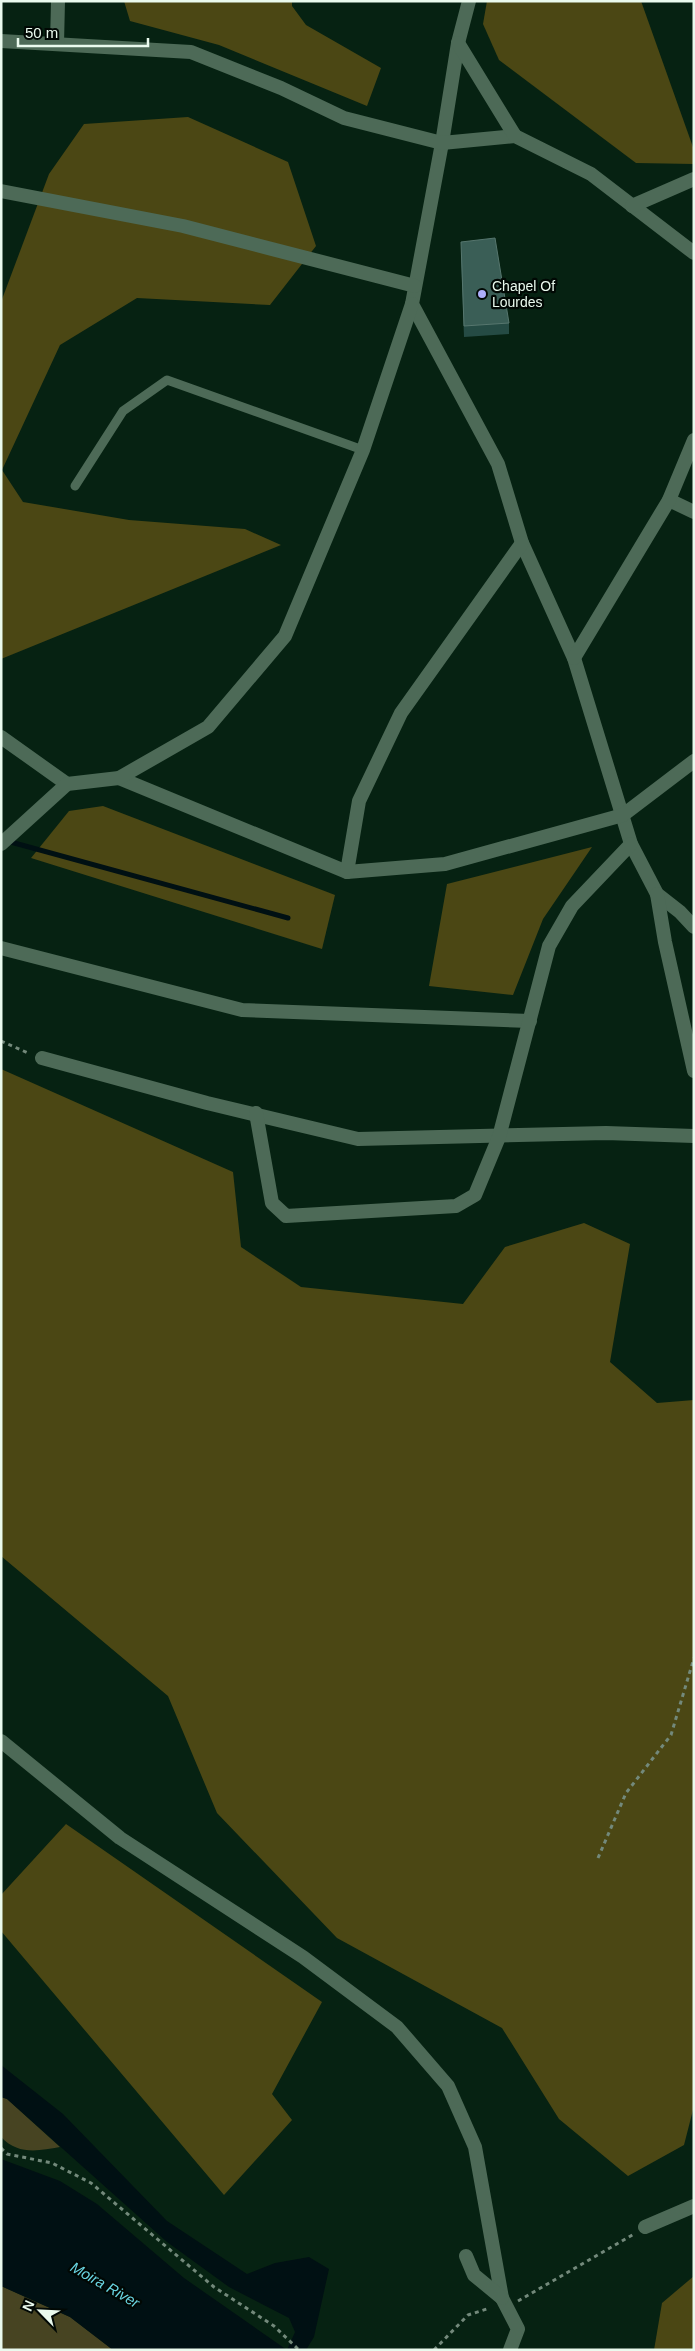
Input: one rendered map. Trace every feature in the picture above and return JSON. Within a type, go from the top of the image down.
[{"type":"street","points":[[56,44],[58,1]]},
{"type":"street","points":[[1,844],[67,784],[119,778],[208,727],[285,636],[363,450],[412,304],[458,44],[469,1]]},
{"type":"street","points":[[1,41],[190,52],[281,88],[344,118],[442,143],[515,136]]},
{"type":"street","points":[[458,44],[515,136],[591,174],[694,253]]},
{"type":"street","points":[[632,206],[694,179]]},
{"type":"street","points":[[1,191],[183,226],[414,286]]},
{"type":"street","points":[[412,304],[498,464],[522,542],[574,658],[631,844],[657,894],[665,942],[694,1071]]},
{"type":"street","points":[[574,658],[669,500],[694,440]]},
{"type":"street","points":[[669,500],[694,512]]},
{"type":"street","points":[[347,872],[359,801],[401,713],[522,542]]},
{"type":"street","points":[[1,738],[67,784]]},
{"type":"street","points":[[119,778],[347,872],[445,864],[623,815],[694,761]]},
{"type":"street","points":[[256,1113],[272,1203],[286,1216],[456,1206],[475,1195],[499,1136],[549,946],[572,906],[631,844]]},
{"type":"street","points":[[657,894],[680,912],[694,927]]},
{"type":"street","points":[[1,948],[242,1010],[530,1021]]},
{"type":"street","points":[[42,1058],[207,1103],[256,1113],[358,1139],[606,1133],[694,1136]]},
{"type":"street","points":[[1,1741],[120,1838],[303,1957],[397,2027],[448,2086],[474,2147],[504,2303],[518,2329],[510,2350]]},
{"type":"street","points":[[645,2227],[694,2206]]},
{"type":"street","points":[[466,2256],[474,2275],[504,2303]]},
{"type":"lane","points":[[74,486],[123,411],[167,380],[363,450]]},
{"type":"path","points":[[1,1041],[42,1058]]},
{"type":"path","points":[[598,1858],[626,1793],[671,1735],[694,1658]]},
{"type":"path","points":[[1,2148],[7,2154],[52,2163],[91,2183],[214,2287],[274,2326],[299,2350]]},
{"type":"path","points":[[434,2350],[468,2316],[504,2303],[645,2227]]},
{"type":"shaded area","points":[[124,1],[292,1],[292,6],[306,25],[381,68],[367,106],[219,45],[130,21]]},
{"type":"shaded area","points":[[487,1],[641,1],[694,150],[694,164],[636,163],[499,60],[483,24]]},
{"type":"shaded area","points":[[188,117],[288,162],[316,246],[270,305],[137,298],[60,345],[2,470],[23,502],[129,520],[245,529],[281,545],[1,659],[1,302],[49,174],[84,124]]},
{"type":"shaded area","points":[[103,806],[335,895],[322,949],[31,858],[69,811]]},
{"type":"shaded area","points":[[592,847],[543,919],[513,995],[429,986],[447,884]]},
{"type":"shaded area","points":[[1,1069],[233,1172],[241,1247],[301,1287],[463,1304],[505,1247],[584,1223],[630,1244],[610,1362],[657,1403],[694,1400],[694,2106],[684,2145],[628,2176],[559,2119],[502,2028],[337,1938],[217,1813],[168,1696],[1,1556]]},
{"type":"shaded area","points":[[66,1824],[322,2002],[272,2094],[292,2120],[224,2195],[1,1931],[1,1895]]},
{"type":"shaded area","points":[[1,2097],[7,2099],[60,2147],[29,2150],[14,2147],[8,2143],[1,2137]]},
{"type":"shaded area","points":[[694,2276],[694,2350],[654,2350],[662,2303]]},
{"type":"shaded area","points":[[1,2286],[70,2317],[113,2350],[1,2350]]},
{"type":"water","points":[[1,2065],[63,2114],[167,2221],[247,2274],[275,2263],[309,2257],[329,2269],[314,2337],[306,2350],[287,2350],[295,2332],[289,2318],[229,2287],[167,2242],[7,2099],[1,2097]]},
{"type":"water","name":"Moira River","points":[[1,2159],[60,2181],[97,2204],[184,2278],[287,2350],[113,2350],[70,2317],[1,2286]]},
{"type":"building","name":"Chapel Of Lourdes","points":[[495,238],[509,323],[464,326],[461,242]]},
{"type":"waterway","points":[[7,841],[288,918]]},
{"type":"place","name":"Chapel Of Lourdes","points":[[482,294]]}]
